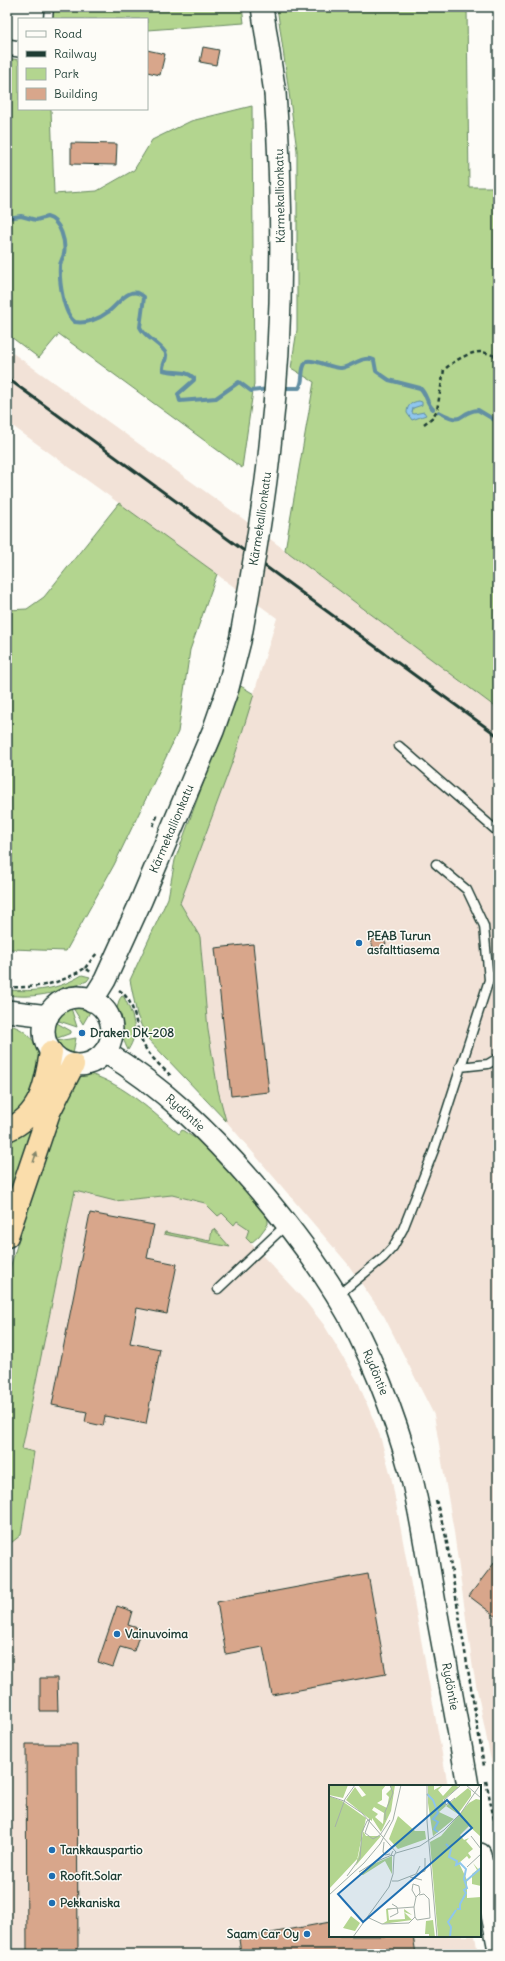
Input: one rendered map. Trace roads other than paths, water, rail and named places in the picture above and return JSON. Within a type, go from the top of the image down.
[{"type":"highway","points":[[7,1130],[21,1122],[37,1106],[46,1083],[51,1052]]},
{"type":"highway","points":[[7,1236],[49,1112],[73,1065]]},
{"type":"street","name":"Kärmekallionkatu","points":[[92,1001],[105,980],[213,731],[228,688],[240,641],[259,530],[270,455],[282,221],[280,157],[275,93],[262,7]]},
{"type":"street","points":[[7,47],[18,49]]},
{"type":"street","points":[[82,998],[92,1001],[103,1009],[110,1021],[111,1038],[105,1052],[88,1064],[73,1065],[66,1063],[51,1052],[45,1038],[45,1027],[48,1016],[61,1002],[82,998]]},
{"type":"street","points":[[7,1011],[48,1016]]},
{"type":"street","name":"Rydöntie","points":[[105,1052],[135,1071],[176,1102],[220,1145],[287,1224],[337,1295],[376,1375],[393,1419],[411,1476],[477,1782]]},
{"type":"street","points":[[487,1863],[498,1945]]},
{"type":"lane","points":[[48,18],[49,7]]},
{"type":"lane","points":[[399,746],[498,832]]},
{"type":"lane","points":[[436,864],[467,890],[484,926],[490,980]]},
{"type":"lane","points":[[337,1295],[383,1258],[393,1248],[403,1229],[434,1150],[460,1067],[490,980],[498,971]]},
{"type":"lane","points":[[460,1067],[488,1064],[498,1058]]},
{"type":"lane","points":[[218,1289],[287,1224]]},
{"type":"water","points":[[419,401],[422,402],[422,405],[413,408],[412,413],[424,412],[426,415],[412,420],[407,413],[408,408],[412,403]]},
{"type":"waterway","points":[[7,218],[21,216],[36,220],[47,217],[56,222],[62,232],[64,244],[64,254],[60,263],[61,288],[67,312],[75,322],[88,322],[101,317],[124,297],[134,292],[139,293],[144,297],[140,327],[142,331],[165,351],[166,356],[163,370],[187,374],[194,378],[194,380],[178,394],[180,401],[216,398],[239,382],[251,391],[269,389]]},
{"type":"waterway","points":[[281,388],[299,388],[302,382],[303,367],[307,361],[314,361],[341,368],[361,360],[370,359],[374,360],[376,371],[389,380],[420,388],[433,409]]},
{"type":"waterway","points":[[439,412],[454,418],[458,418],[471,411],[478,410],[498,422]]},
{"type":"railway","points":[[7,378],[498,736]]},
{"type":"place","name":"PEAB Turun asfalttiasema","points":[[359,943]]},
{"type":"place","name":"Draken DK-208","points":[[82,1033]]},
{"type":"place","name":"Vainuvoima","points":[[117,1634]]},
{"type":"place","name":"Tankkauspartio","points":[[52,1850]]},
{"type":"place","name":"Roofit.Solar","points":[[52,1876]]},
{"type":"place","name":"Pekkaniska","points":[[52,1903]]},
{"type":"place","name":"Saam Car Oy","points":[[307,1934]]}]
